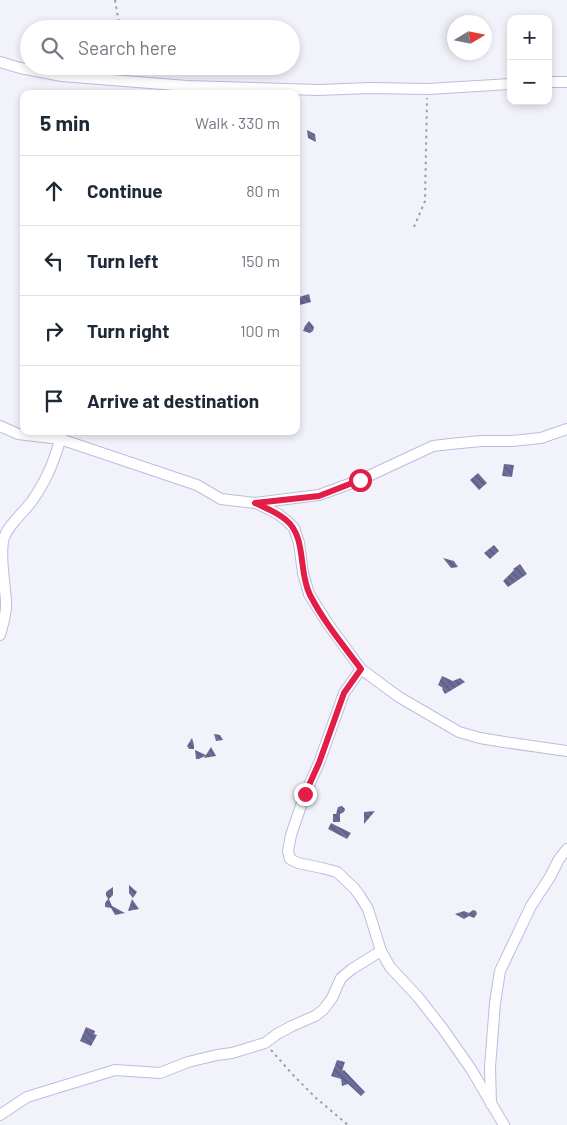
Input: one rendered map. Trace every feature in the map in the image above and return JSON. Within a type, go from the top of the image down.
[{"type":"street","points":[[0,62],[20,68]]},
{"type":"street","points":[[57,75],[187,86],[268,90]]},
{"type":"street","points":[[552,82],[567,82]]},
{"type":"street","points":[[300,91],[428,89],[507,84]]},
{"type":"street","points":[[0,426],[20,434]]},
{"type":"street","points":[[0,635],[6,617],[1,552],[3,539],[38,492],[51,466],[61,435],[197,485],[221,499],[255,503],[319,496],[360,480],[433,446],[541,438],[567,429]]},
{"type":"street","points":[[255,503],[278,514],[294,528],[299,543],[309,594],[361,669],[399,697],[459,732],[480,738],[567,751]]},
{"type":"street","points":[[361,669],[344,693],[319,763],[305,794],[290,835],[288,851],[290,859],[298,863],[337,872],[354,888],[368,909],[381,952],[390,967],[444,1029],[471,1069],[504,1125]]},
{"type":"street","points":[[491,1105],[490,1067],[495,1003],[500,971],[532,906],[559,859],[567,849]]},
{"type":"street","points":[[0,1114],[27,1097],[115,1070],[160,1072],[188,1062],[232,1053],[265,1043],[277,1034],[315,1016],[323,1010],[332,998],[341,978],[352,969],[381,952]]},
{"type":"path","points":[[115,0],[118,20]]},
{"type":"path","points":[[414,227],[425,201],[428,89]]},
{"type":"path","points":[[265,1043],[316,1098],[348,1125]]},
{"type":"building","points":[[307,130],[315,134],[316,142],[308,138]]},
{"type":"building","points":[[309,294],[311,302],[300,305],[300,297]]},
{"type":"building","points":[[309,321],[314,327],[310,333],[303,331]]},
{"type":"building","points":[[504,464],[514,465],[512,477],[502,476]]},
{"type":"building","points":[[478,473],[487,483],[479,490],[470,480]]},
{"type":"building","points":[[494,545],[499,551],[490,559],[484,553]]},
{"type":"building","points":[[443,558],[454,561],[458,567],[451,568]]},
{"type":"building","points":[[520,564],[527,574],[508,587],[503,581]]},
{"type":"building","points":[[442,676],[453,681],[460,678],[465,682],[445,694],[443,688],[438,685]]},
{"type":"building","points":[[214,734],[220,735],[223,740],[216,741]]},
{"type":"building","points":[[192,738],[194,749],[189,749],[187,746]]},
{"type":"building","points":[[211,747],[216,756],[204,758],[205,756],[196,759],[195,750],[206,755]]},
{"type":"building","points":[[342,806],[345,809],[340,814],[340,822],[333,822],[333,814],[336,814],[338,807]]},
{"type":"building","points":[[375,811],[364,824],[364,812]]},
{"type":"building","points":[[331,823],[351,833],[347,839],[328,829]]},
{"type":"building","points":[[129,885],[137,892],[133,898],[129,893]]},
{"type":"building","points":[[113,887],[113,895],[109,899],[112,906],[125,913],[115,915],[111,908],[105,907],[108,899],[106,892]]},
{"type":"building","points":[[132,899],[139,909],[128,911]]},
{"type":"building","points":[[473,910],[477,914],[474,918],[469,916],[464,919],[455,914],[464,911],[469,913]]},
{"type":"building","points":[[86,1027],[95,1031],[94,1034],[97,1035],[91,1046],[80,1041]]},
{"type":"building","points":[[337,1060],[345,1062],[342,1071],[344,1070],[365,1092],[361,1096],[348,1084],[342,1086],[341,1079],[331,1076]]},
{"type":"route","points":[[305,794],[319,763],[344,693],[361,669],[309,594],[299,543],[294,528],[278,514],[255,503],[319,496],[360,480]]}]
